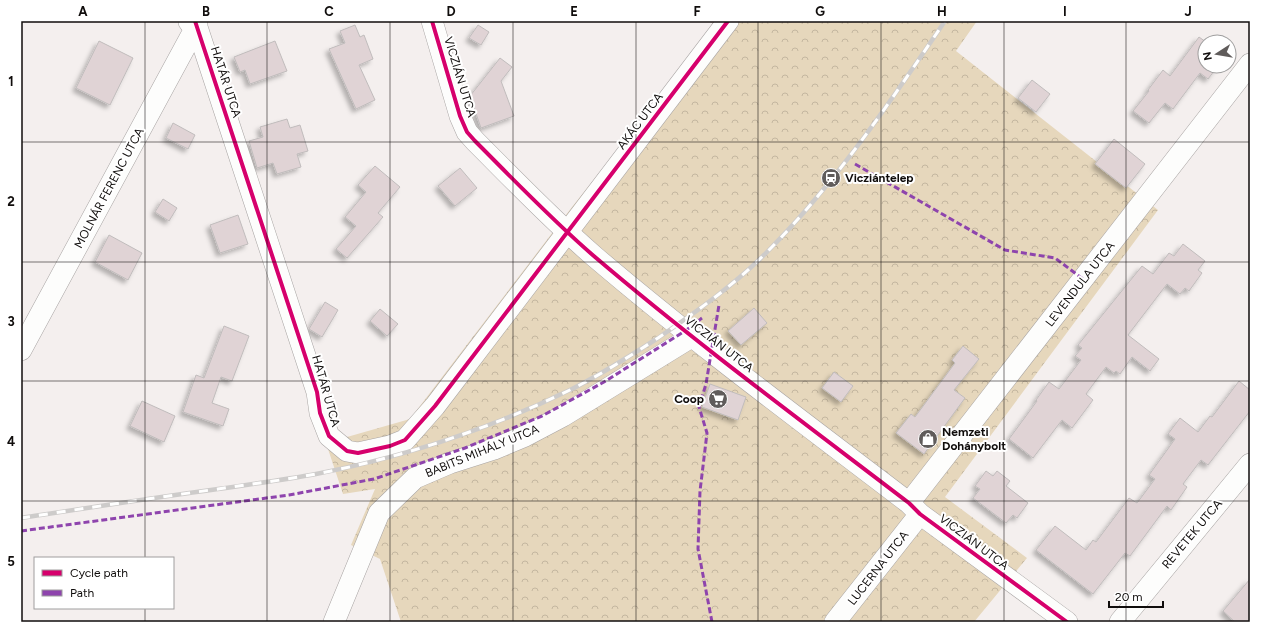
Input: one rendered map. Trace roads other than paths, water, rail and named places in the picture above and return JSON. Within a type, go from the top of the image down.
[{"type":"street","name":"VICZIÁN UTCA","points":[[432,21],[460,116],[467,132],[475,142],[568,233],[595,257],[693,336],[915,509],[1067,622]]},
{"type":"street","name":"AKÁC UTCA","points":[[568,233],[728,21]]},
{"type":"street","name":"HATÁR UTCA","points":[[193,22],[317,392],[320,413],[329,436],[347,451],[358,453],[390,446],[405,440],[435,406],[568,233]]},
{"type":"street","name":"MOLNÁR FERENC UTCA","points":[[21,350],[193,22]]},
{"type":"street","name":"LEVENDULA UTCA","points":[[915,509],[1250,64]]},
{"type":"street","name":"BABITS MIHÁLY UTCA","points":[[334,622],[379,513],[415,478],[450,463],[494,449],[525,436],[564,416],[693,336]]},
{"type":"street","name":"REVETEK UTCA","points":[[1120,622],[1250,464]]},
{"type":"street","name":"LUCERNA UTCA","points":[[835,622],[915,509]]},
{"type":"railway","points":[[21,518],[292,478],[349,467],[415,450],[479,429],[572,389],[605,371],[658,338],[714,298],[754,265],[792,226],[839,170],[883,112],[945,21]]},
{"type":"place","name":"Vicziántelep","points":[[831,178]]},
{"type":"place","name":"Coop","points":[[718,399]]},
{"type":"place","name":"Nemzeti Dohánybolt","points":[[928,439]]}]
